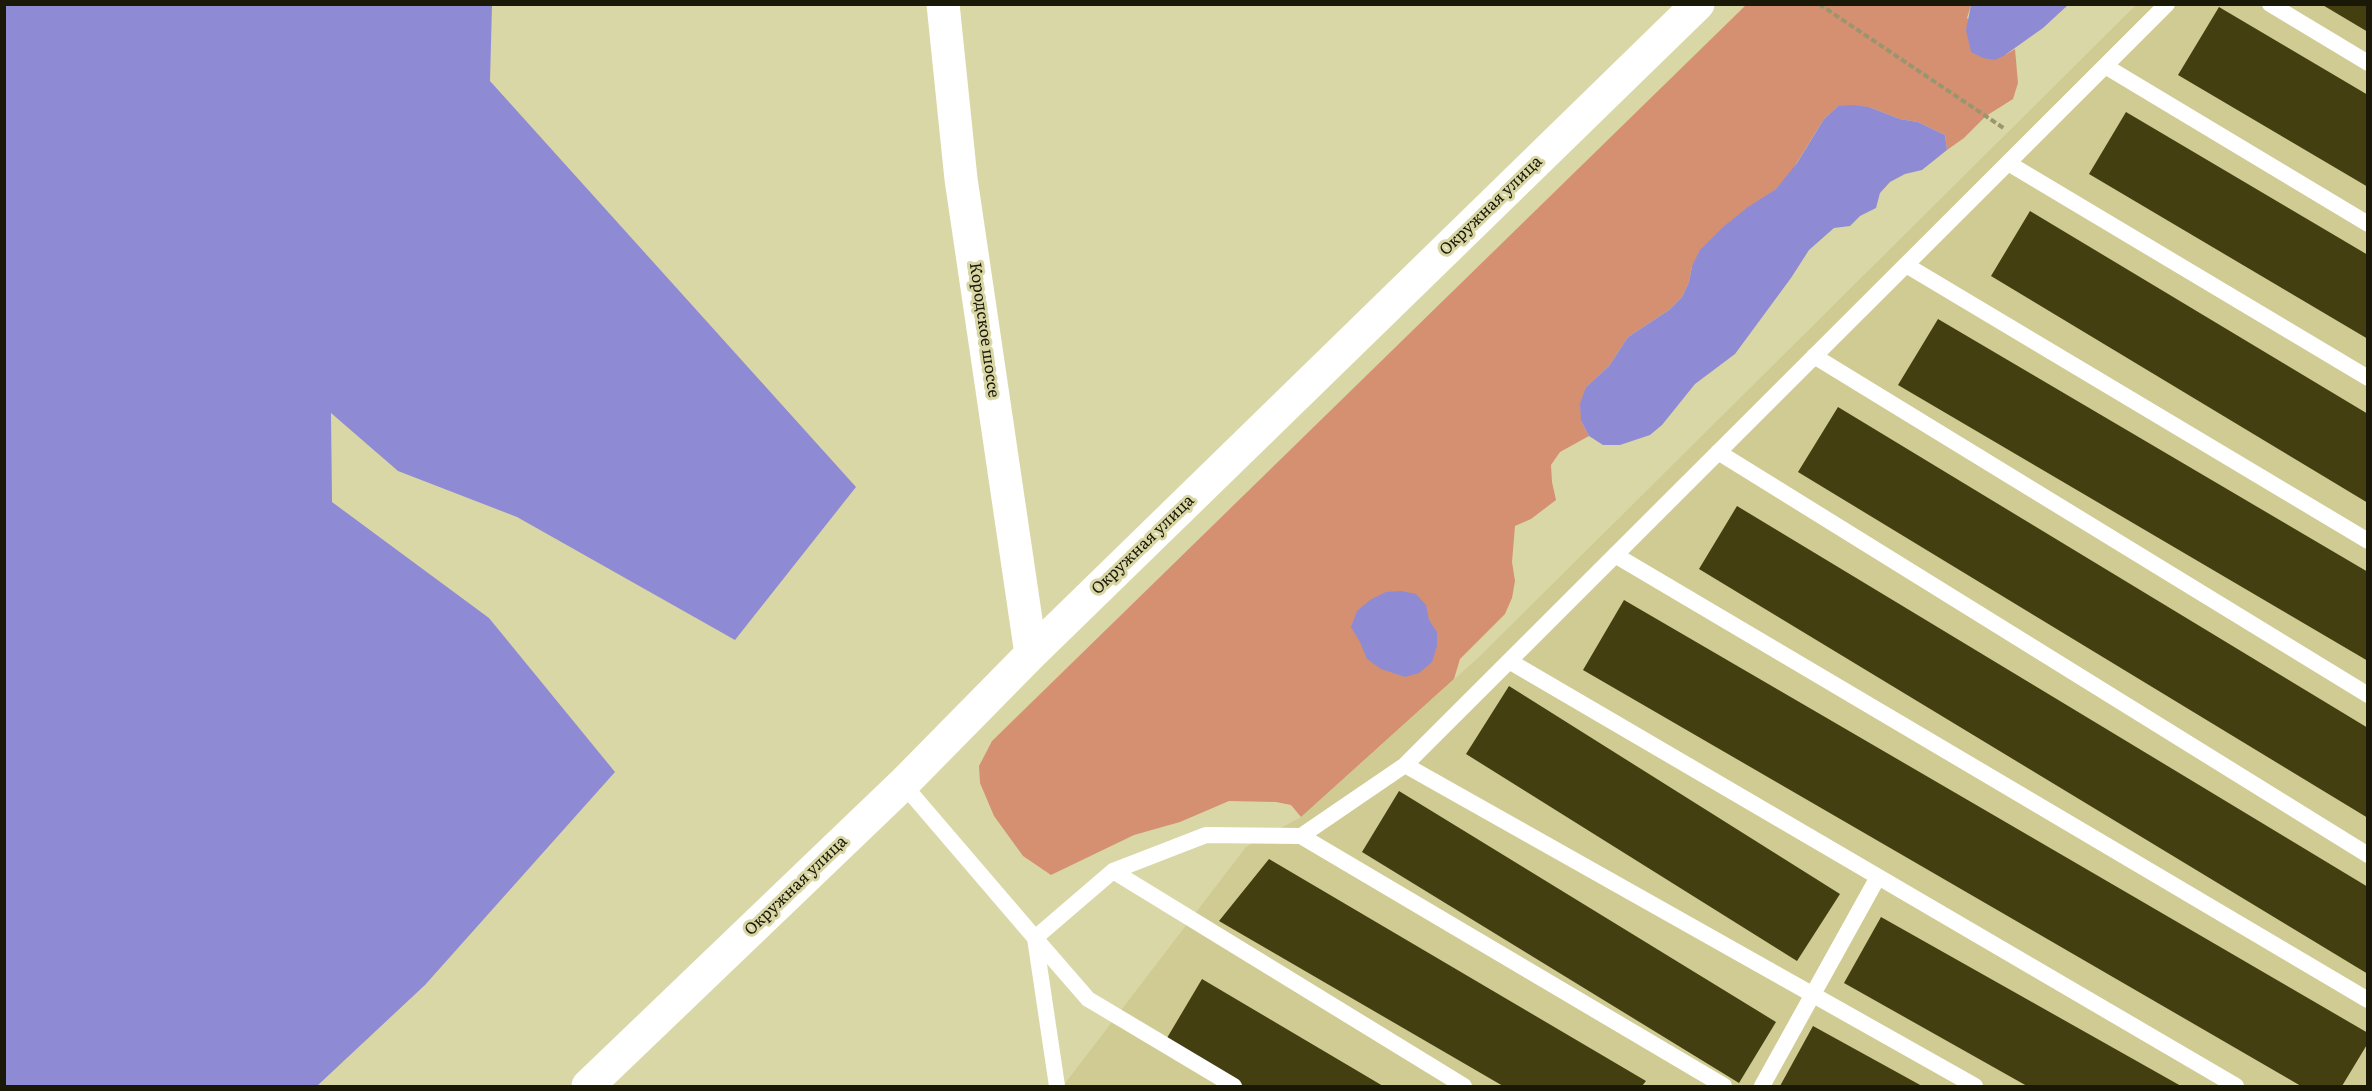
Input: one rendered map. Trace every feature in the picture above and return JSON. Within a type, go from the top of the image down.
[{"type":"main road","name":"Кородское шоссе","points":[[943,4],[961,179],[1031,654]]},
{"type":"main road","name":"Окружная улица","points":[[588,1086],[903,784],[1031,654],[1698,4]]},
{"type":"lane","points":[[1301,836],[1405,765],[2167,4]]},
{"type":"lane","points":[[2270,4],[2367,63]]},
{"type":"lane","points":[[2105,66],[2367,224]]},
{"type":"lane","points":[[2008,163],[2367,378]]},
{"type":"lane","points":[[1906,265],[2367,542]]},
{"type":"lane","points":[[1814,356],[2367,695]]},
{"type":"lane","points":[[1718,452],[2367,855]]},
{"type":"lane","points":[[1615,555],[2367,1000]]},
{"type":"lane","points":[[1509,661],[2236,1086]]},
{"type":"lane","points":[[1405,765],[1976,1086]]},
{"type":"lane","points":[[903,784],[1088,999],[1234,1086]]},
{"type":"lane","points":[[1035,938],[1113,871],[1206,836],[1301,836],[1724,1086]]},
{"type":"lane","points":[[1113,871],[1464,1086]]},
{"type":"lane","points":[[1762,1086],[1878,878]]},
{"type":"lane","points":[[1035,938],[1057,1086]]},
{"type":"path","points":[[1818,4],[2028,143]]},
{"type":"shaded area","points":[[5,4],[492,5],[490,81],[856,487],[735,640],[517,517],[398,471],[331,413],[332,502],[489,618],[615,772],[425,985],[317,1086],[5,1086]]},
{"type":"shaded area","points":[[1971,4],[2068,5],[2043,28],[1995,60],[1983,58],[1971,52],[1966,30]]},
{"type":"shaded area","points":[[1746,5],[1971,5],[1967,18],[2005,55],[2015,49],[2018,83],[2013,99],[1986,116],[1964,138],[1947,150],[1945,135],[1918,122],[1900,119],[1869,107],[1838,106],[1824,119],[1788,177],[1776,189],[1736,217],[1692,266],[1689,282],[1682,297],[1669,310],[1628,337],[1609,366],[1586,387],[1581,421],[1589,436],[1560,452],[1551,465],[1556,500],[1531,519],[1515,526],[1512,562],[1515,581],[1512,598],[1505,614],[1460,659],[1454,679],[1301,817],[1291,805],[1276,802],[1229,801],[1180,822],[1134,835],[1051,875],[1023,856],[994,816],[980,783],[979,766],[992,741]]},
{"type":"shaded area","points":[[2136,5],[2367,5],[2367,1086],[1063,1086],[1246,847],[1301,817],[1479,657]]},
{"type":"shaded area","points":[[1838,106],[1869,107],[1900,119],[1918,122],[1945,135],[1947,150],[1922,170],[1905,174],[1890,182],[1880,193],[1876,208],[1860,216],[1850,226],[1834,228],[1809,250],[1735,354],[1695,384],[1662,425],[1650,435],[1620,445],[1603,445],[1589,436],[1581,421],[1580,404],[1586,387],[1609,366],[1628,337],[1669,310],[1682,297],[1700,250],[1723,227],[1776,189],[1797,163],[1824,119]]},
{"type":"shaded area","points":[[1401,591],[1416,594],[1426,605],[1429,620],[1437,632],[1437,646],[1432,662],[1419,673],[1405,677],[1381,669],[1367,659],[1351,627],[1357,611],[1370,600],[1386,592]]},
{"type":"building","points":[[2321,4],[2368,4],[2368,32]]},
{"type":"building","points":[[2219,7],[2368,95],[2368,187],[2178,75]]},
{"type":"building","points":[[2126,112],[2368,255],[2368,339],[2089,174]]},
{"type":"building","points":[[2030,211],[2368,414],[2368,503],[1991,276]]},
{"type":"building","points":[[1938,319],[2368,572],[2368,661],[1898,385]]},
{"type":"building","points":[[1838,407],[2368,728],[2368,818],[1798,472]]},
{"type":"building","points":[[1737,506],[2368,887],[2368,974],[1699,569]]},
{"type":"building","points":[[1624,600],[2368,1033],[2368,1043],[2342,1086],[2301,1086],[1583,670]]},
{"type":"building","points":[[1509,686],[1840,894],[1797,961],[1466,754]]},
{"type":"building","points":[[1399,791],[1776,1022],[1739,1083],[1362,852]]},
{"type":"building","points":[[1269,859],[1646,1081],[1642,1086],[1503,1086],[1219,921]]},
{"type":"building","points":[[1881,917],[2181,1086],[2027,1086],[1844,983]]},
{"type":"building","points":[[1202,979],[1383,1086],[1238,1086],[1164,1043]]},
{"type":"building","points":[[1813,1026],[1922,1086],[1780,1086]]}]
